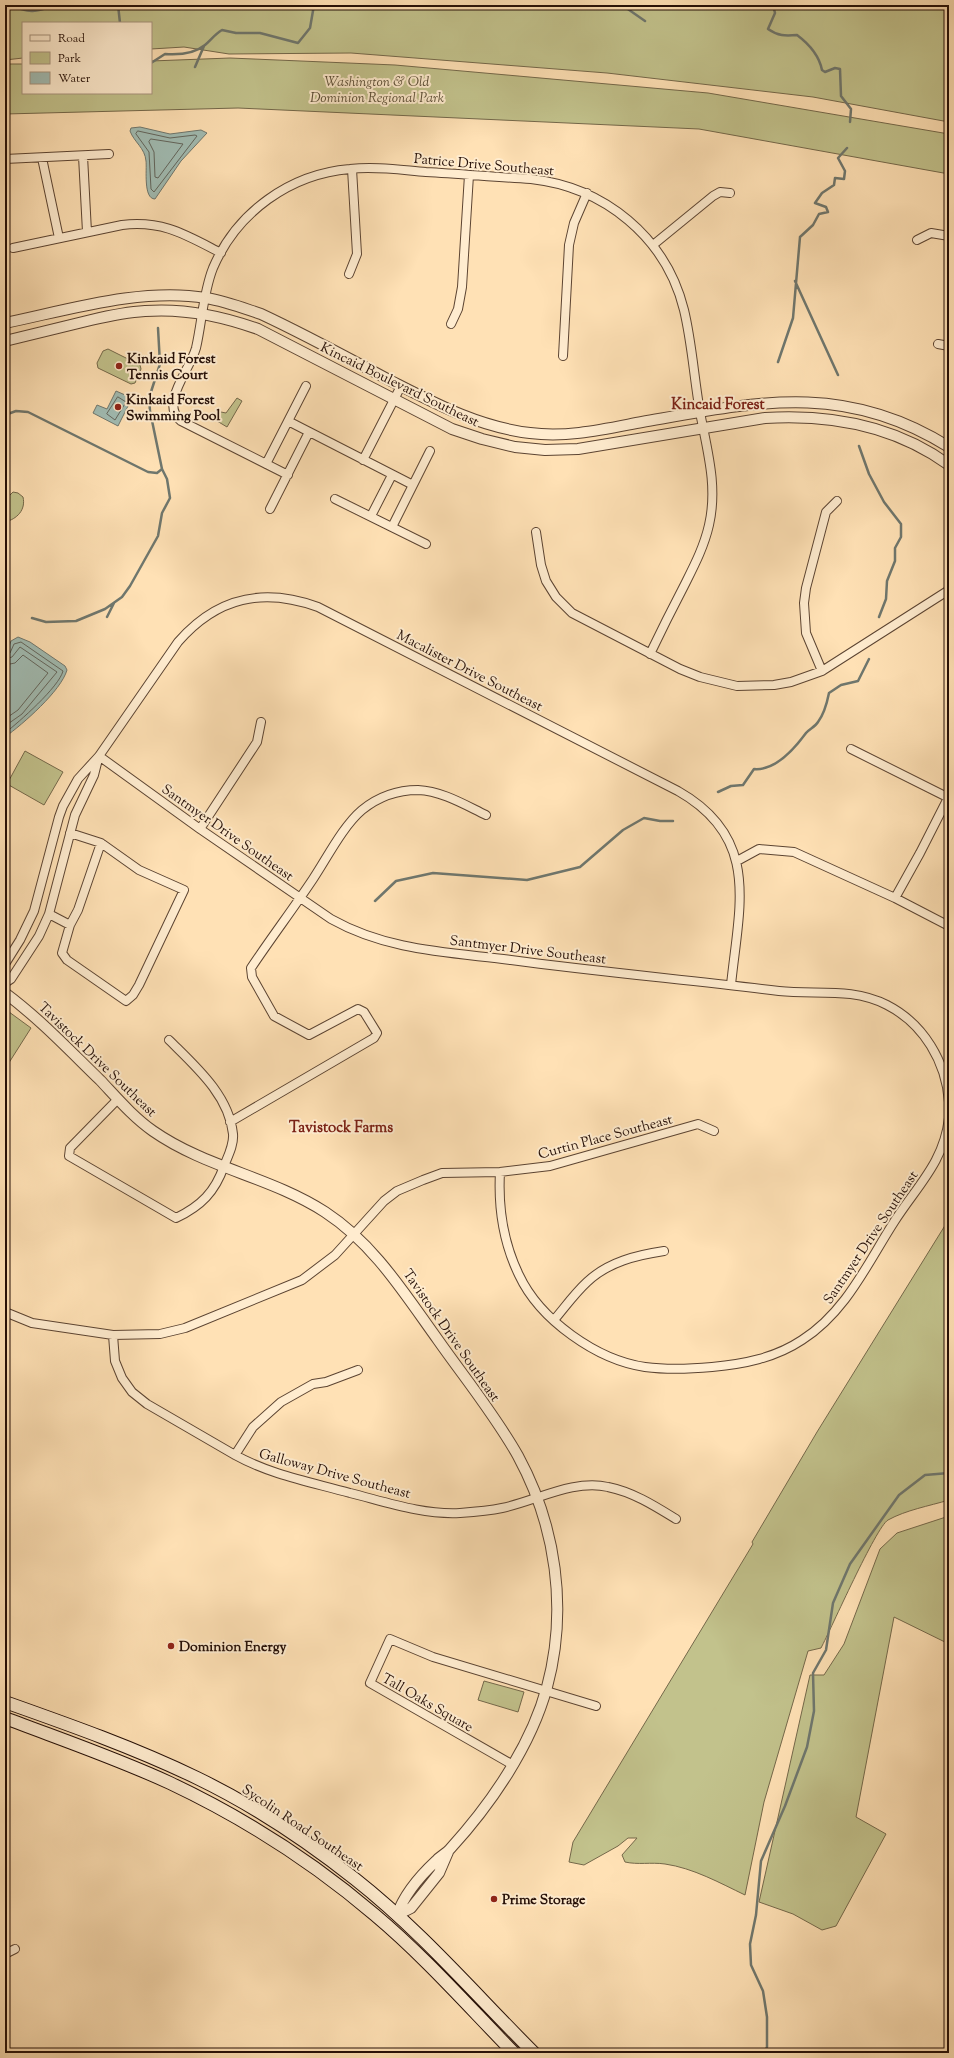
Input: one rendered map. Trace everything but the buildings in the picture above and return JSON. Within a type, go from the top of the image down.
[{"type":"main road","name":"Sycolin Road Southeast","points":[[5,1702],[144,1754],[243,1802],[356,1879],[430,1945],[534,2053]]},
{"type":"main road","name":"Sycolin Road Southeast","points":[[5,1718],[168,1782],[226,1812],[297,1855],[342,1888],[388,1926],[426,1962],[514,2053]]},
{"type":"street","points":[[5,159],[109,154]]},
{"type":"street","points":[[83,156],[86,232]]},
{"type":"street","points":[[42,158],[59,238]]},
{"type":"street","points":[[349,274],[357,254],[352,168]]},
{"type":"street","name":"Patrice Drive Southeast","points":[[288,475],[181,421],[173,413],[172,402],[194,353],[209,280],[221,253],[243,222],[259,206],[277,193],[313,176],[352,168],[543,180],[565,185],[605,202],[625,217],[652,245],[672,275],[684,309],[700,412],[713,480],[712,508],[709,526],[698,558],[650,654]]},
{"type":"street","points":[[451,324],[458,309],[462,287],[469,175]]},
{"type":"street","points":[[652,245],[713,196],[720,192],[730,193]]},
{"type":"street","points":[[564,356],[569,245],[574,223],[586,193]]},
{"type":"street","points":[[13,248],[122,225],[151,224],[179,231],[221,253]]},
{"type":"street","points":[[917,240],[931,233],[949,236]]},
{"type":"street","name":"Kincaid Boulevard Southeast","points":[[5,323],[108,302],[156,296],[205,298],[242,307],[261,314],[449,410],[482,423],[531,433],[580,433],[700,412],[781,402],[829,403],[876,413],[898,420],[949,447]]},
{"type":"street","name":"Kincaid Boulevard Southeast","points":[[5,341],[112,316],[144,311],[173,310],[231,320],[258,329],[452,429],[515,447],[545,450],[578,449],[765,418],[795,416],[852,422],[889,432],[949,465]]},
{"type":"street","points":[[938,344],[949,346]]},
{"type":"street","points":[[266,464],[306,386]]},
{"type":"street","points":[[363,460],[402,386]]},
{"type":"street","points":[[288,421],[413,485]]},
{"type":"street","points":[[270,509],[309,432]]},
{"type":"street","points":[[392,527],[430,451]]},
{"type":"street","points":[[371,516],[392,474]]},
{"type":"street","points":[[335,499],[426,544]]},
{"type":"street","points":[[822,671],[806,633],[804,602],[806,588],[826,512],[837,501]]},
{"type":"street","points":[[536,532],[541,565],[546,581],[564,605],[582,619],[650,654],[700,677],[736,686],[774,685],[791,682],[822,671],[949,590]]},
{"type":"street","name":"Macalister Drive Southeast","points":[[5,964],[20,940],[34,911],[63,806],[78,779],[99,756],[178,642],[192,627],[210,614],[233,602],[259,597],[287,598],[318,607],[687,796],[708,814],[722,829],[735,853],[737,861],[740,892],[730,985]]},
{"type":"street","points":[[200,829],[257,742],[261,722]]},
{"type":"street","points":[[851,749],[949,797],[895,898]]},
{"type":"street","name":"Santmyer Drive Southeast","points":[[99,756],[300,899],[349,929],[371,938],[399,946],[547,965],[784,991],[838,992],[870,998],[886,1005],[913,1025],[932,1047],[945,1074],[949,1102]]},
{"type":"street","name":"Macalister Drive Southeast","points":[[5,983],[11,979],[39,936],[49,914],[77,808],[94,775],[99,756]]},
{"type":"street","points":[[230,1122],[374,1038],[377,1033],[364,1012],[358,1009],[309,1036],[274,1016],[252,977],[251,968],[300,899],[352,819],[361,810],[383,797],[408,790],[432,792],[486,815]]},
{"type":"street","points":[[70,833],[101,843],[139,870],[184,890],[139,985],[133,995],[126,1001],[63,957],[62,949],[70,925],[78,910],[101,843]]},
{"type":"street","points":[[737,861],[759,849],[794,852],[895,898],[949,926]]},
{"type":"street","points":[[49,914],[70,925]]},
{"type":"street","name":"Tavistock Drive Southeast","points":[[5,993],[38,1019],[150,1129],[192,1154],[299,1197],[326,1213],[376,1255],[392,1275],[497,1424],[516,1453],[538,1498],[550,1538],[557,1579],[557,1630],[553,1659],[546,1691],[533,1726],[513,1765],[448,1852],[439,1873],[411,1908],[397,1915]]},
{"type":"street","points":[[118,1099],[70,1148],[69,1156],[176,1218],[187,1212],[210,1194],[219,1179],[231,1148],[233,1135],[222,1100],[196,1068],[169,1040]]},
{"type":"street","name":"Santmyer Drive Southeast","points":[[500,1172],[499,1198],[502,1223],[513,1262],[535,1299],[554,1320],[571,1334],[594,1349],[620,1360],[644,1367],[669,1369],[733,1365],[760,1359],[787,1349],[818,1329],[830,1318],[847,1297],[902,1209],[934,1165],[944,1142],[949,1118]]},
{"type":"street","name":"Curtin Place Southeast","points":[[5,1312],[32,1323],[113,1335],[160,1334],[185,1328],[286,1288],[302,1280],[325,1264],[354,1235],[384,1201],[397,1191],[442,1173],[500,1172],[550,1166],[698,1124],[714,1132]]},
{"type":"street","points":[[554,1320],[587,1282],[600,1273],[630,1258],[664,1251]]},
{"type":"street","name":"Galloway Drive Southeast","points":[[113,1335],[115,1361],[122,1378],[132,1392],[147,1404],[250,1464],[274,1473],[405,1507],[440,1513],[458,1513],[501,1508],[558,1491],[580,1487],[607,1486],[628,1492],[676,1519]]},
{"type":"street","points":[[235,1455],[252,1427],[281,1402],[313,1384],[326,1382],[358,1370]]},
{"type":"street","name":"Tall Oaks Square","points":[[513,1765],[370,1684],[390,1638],[433,1657],[546,1691]]},
{"type":"street","points":[[546,1691],[596,1706]]},
{"type":"street","points":[[5,1954],[15,1949]]},
{"type":"green space","points":[[5,5],[949,5],[949,122],[813,97],[607,73],[351,53],[229,54],[184,47],[152,49],[152,22],[22,22],[22,58],[5,60]]},
{"type":"green space","name":"Washington & Old Dominion Regional Park","points":[[230,58],[395,65],[708,93],[949,134],[949,174],[699,129],[238,108],[5,114],[5,64],[22,64],[22,94],[152,94],[152,61]]},
{"type":"green space","name":"Kinkaid Forest Tennis Court","points":[[108,349],[140,365],[141,369],[135,383],[131,384],[98,368],[97,363],[103,351]]},
{"type":"green space","points":[[237,398],[242,401],[227,427],[217,421],[221,412],[226,413]]},
{"type":"green space","points":[[13,492],[18,493],[23,497],[24,502],[22,510],[13,519],[5,522],[5,500]]},
{"type":"green space","points":[[25,751],[63,772],[44,805],[7,784]]},
{"type":"green space","points":[[5,1009],[31,1028],[5,1069]]},
{"type":"green space","points":[[949,1219],[949,1500],[910,1511],[888,1520],[874,1540],[864,1559],[821,1648],[808,1651],[764,1802],[745,1895],[706,1876],[686,1869],[660,1863],[625,1862],[622,1855],[637,1838],[628,1838],[618,1846],[584,1865],[569,1862],[573,1842],[753,1544],[752,1542],[817,1432]]},
{"type":"green space","points":[[949,1516],[949,1644],[894,1617],[856,1817],[886,1834],[836,1926],[822,1930],[793,1914],[759,1902],[810,1675],[824,1675],[844,1644],[880,1549],[897,1533]]},
{"type":"green space","points":[[484,1681],[524,1692],[518,1712],[478,1700]]},
{"type":"water","points":[[140,127],[170,134],[201,130],[207,133],[181,161],[155,199],[151,198],[147,189],[146,161],[144,152],[130,131],[131,128]]},
{"type":"water","name":"Kinkaid Forest Swimming Pool","points":[[116,391],[132,398],[118,426],[93,413],[97,405],[107,409]]},
{"type":"water","points":[[18,637],[30,642],[65,666],[67,670],[57,688],[49,697],[31,716],[5,737],[5,657],[11,641]]},
{"type":"waterway","points":[[11,5],[28,11],[43,9],[55,5]]},
{"type":"waterway","points":[[118,5],[120,22]]},
{"type":"waterway","points":[[152,62],[165,54],[181,54],[201,48],[222,30],[236,33],[260,33],[298,43],[310,28],[314,5]]},
{"type":"waterway","points":[[622,5],[645,21]]},
{"type":"waterway","points":[[773,5],[775,13],[768,29],[782,35],[797,35],[813,50],[819,59],[822,70],[825,72],[835,68],[840,69],[841,96],[851,109],[850,122]]},
{"type":"waterway","points":[[195,67],[204,46]]},
{"type":"waterway","points":[[778,362],[793,318],[800,237],[813,225],[819,214],[828,212],[826,207],[815,203],[822,193],[834,185],[835,178],[844,179],[845,171],[838,158],[847,148]]},
{"type":"waterway","points":[[795,281],[838,375]]},
{"type":"waterway","points":[[32,618],[46,622],[76,621],[105,609],[122,597],[130,586],[158,536],[162,513],[170,498],[167,479],[162,469],[150,411],[149,398],[160,364],[158,328]]},
{"type":"waterway","points":[[5,415],[16,411],[28,412],[148,472],[157,473],[162,469]]},
{"type":"waterway","points":[[859,446],[869,474],[884,502],[901,524],[901,537],[895,548],[895,561],[887,581],[886,599],[879,617]]},
{"type":"waterway","points":[[107,617],[114,603]]},
{"type":"waterway","points":[[718,792],[731,786],[743,785],[754,769],[762,769],[769,766],[790,752],[822,716],[829,693],[841,685],[858,681],[869,659]]},
{"type":"waterway","points":[[375,901],[396,881],[433,873],[527,880],[580,867],[623,830],[644,818],[660,821],[673,821]]},
{"type":"waterway","points":[[764,2053],[767,2047],[767,2017],[763,1991],[751,1965],[750,1944],[756,1915],[761,1861],[785,1806],[807,1747],[814,1711],[813,1673],[826,1650],[833,1603],[850,1564],[899,1495],[925,1475],[949,1473]]},
{"type":"place","name":"Kinkaid Forest Tennis Court","points":[[119,366]]},
{"type":"place","name":"Kinkaid Forest Swimming Pool","points":[[118,407]]},
{"type":"place","name":"Dominion Energy","points":[[171,1646]]},
{"type":"place","name":"Prime Storage","points":[[494,1899]]},
{"type":"district","name":"Kincaid Forest","points":[[718,404]]},
{"type":"district","name":"Tavistock Farms","points":[[341,1127]]}]
